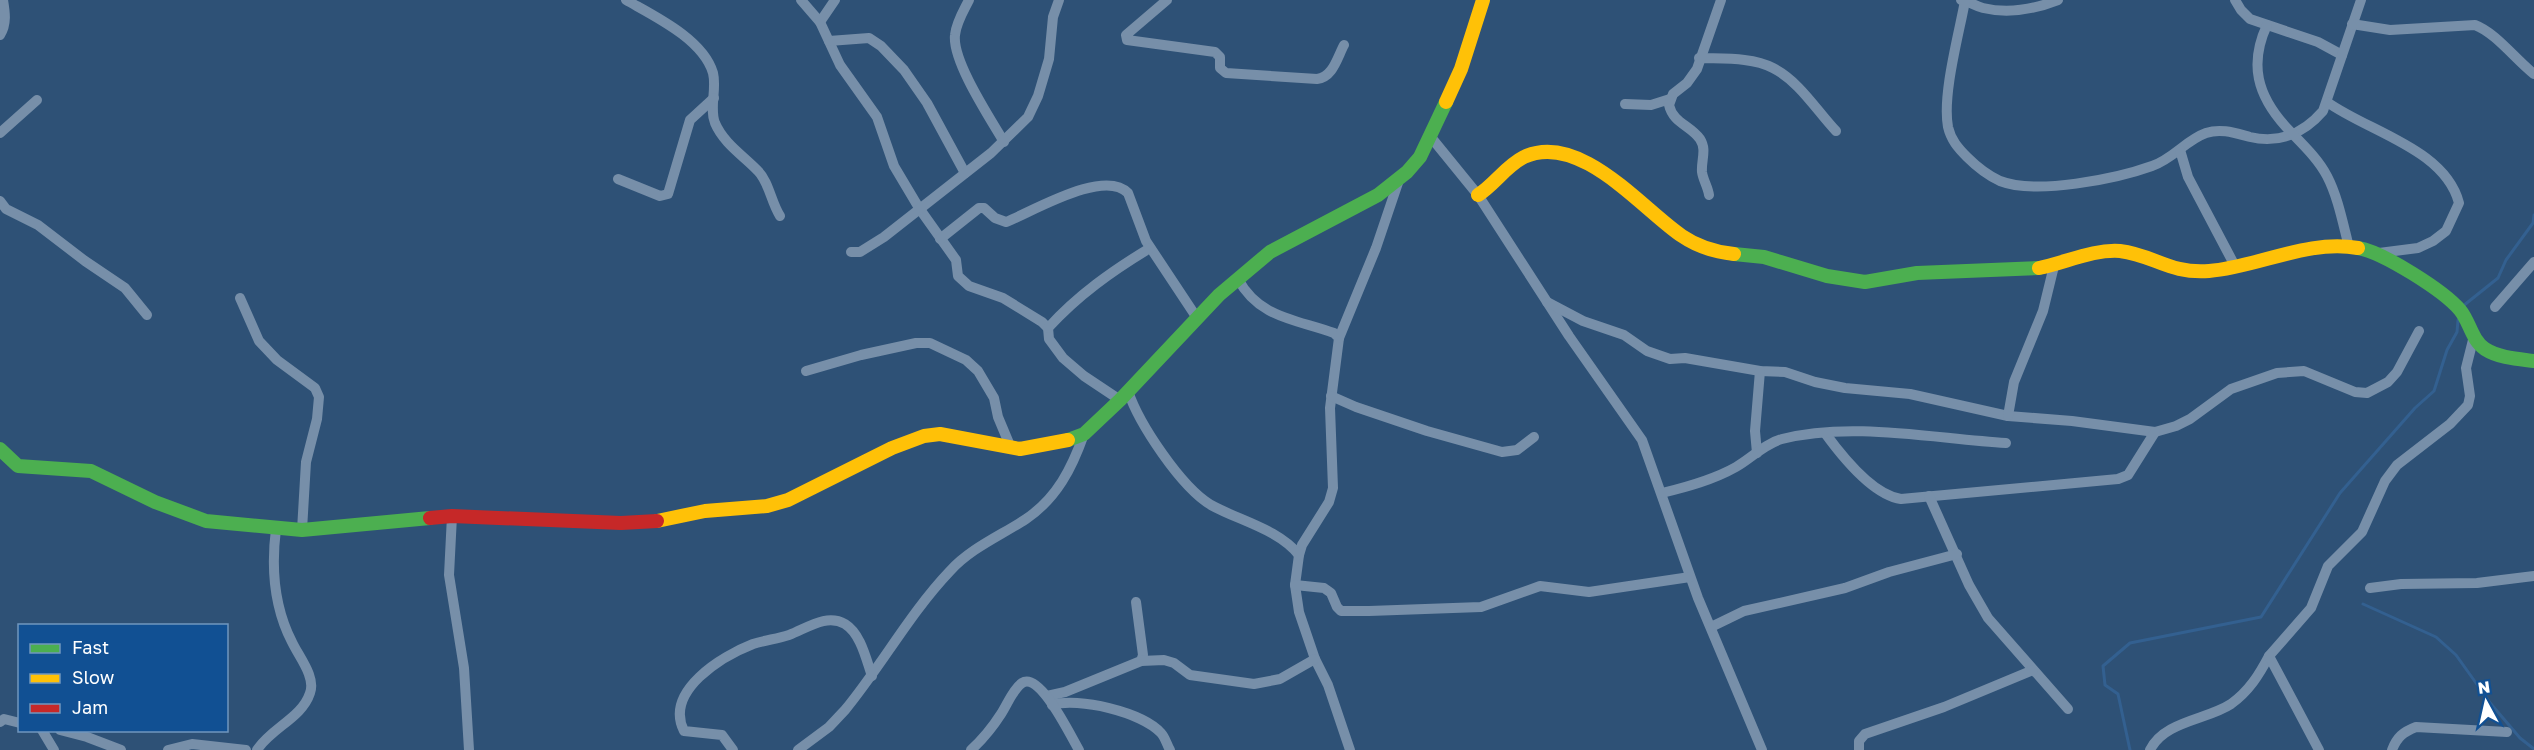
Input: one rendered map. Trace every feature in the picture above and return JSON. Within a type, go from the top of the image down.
[{"type":"street","points":[[0,35],[5,20],[3,0]]},
{"type":"street","points":[[626,0],[672,27],[696,46],[712,73],[715,122],[740,157],[759,171],[780,216]]},
{"type":"street","points":[[801,0],[820,22],[840,65],[881,125],[894,166],[919,208],[956,260],[956,273],[964,283],[1022,308],[1048,328],[1049,339],[1063,358],[1084,376],[1124,396],[1196,495],[1247,523],[1272,533],[1291,545],[1299,555]]},
{"type":"street","points":[[820,22],[835,0]]},
{"type":"street","points":[[969,0],[955,35],[956,51],[973,88],[1004,142]]},
{"type":"street","points":[[851,252],[860,252],[872,245],[1004,142],[1028,117],[1038,96],[1049,59],[1053,17],[1059,0]]},
{"type":"street","points":[[1167,0],[1126,35],[1127,40],[1215,52],[1220,57],[1220,68],[1226,72],[1317,79],[1328,76],[1344,45]]},
{"type":"street","points":[[798,750],[829,727],[872,676],[930,594],[952,568],[995,536],[1025,519],[1053,496],[1068,474],[1084,434],[1124,396],[1197,318],[1270,252],[1378,195],[1420,157],[1461,69],[1483,0]]},
{"type":"street","points":[[1625,104],[1651,105],[1670,99],[1693,75],[1721,0]]},
{"type":"street","points":[[1961,0],[1977,7],[2006,10],[2026,10],[2058,0]]},
{"type":"street","points":[[2235,0],[2250,19],[2318,42],[2343,55]]},
{"type":"street","points":[[1965,1],[1950,90],[1948,127],[1956,146],[1990,176],[2017,186],[2035,187],[2063,185],[2126,174],[2154,166],[2196,137],[2210,132],[2224,131],[2272,140],[2295,133],[2315,121],[2327,102],[2361,0]]},
{"type":"street","points":[[2352,24],[2390,30],[2475,25],[2487,29],[2514,58],[2534,74]]},
{"type":"street","points":[[2267,25],[2259,42],[2256,58],[2258,82],[2281,121],[2295,133],[2327,176],[2349,247]]},
{"type":"street","points":[[829,41],[869,38],[881,46],[904,70],[927,102],[966,173]]},
{"type":"street","points":[[1700,58],[1749,62],[1773,68],[1791,82],[1836,131]]},
{"type":"street","points":[[618,179],[660,196],[668,194],[690,120],[714,98]]},
{"type":"street","points":[[1670,99],[1669,105],[1675,119],[1693,131],[1701,141],[1704,152],[1702,173],[1709,195]]},
{"type":"street","points":[[0,133],[37,100]]},
{"type":"street","points":[[2327,102],[2355,120],[2411,147],[2441,169],[2457,192],[2459,203],[2446,231],[2418,248],[2379,253]]},
{"type":"street","points":[[1430,136],[1478,195],[1547,302],[1636,431],[1648,455],[1690,577],[1762,750]]},
{"type":"street","points":[[2180,150],[2188,177],[2235,266]]},
{"type":"street","points":[[1478,195],[1491,188],[1519,159],[1533,154],[1557,153],[1585,164],[1612,179],[1630,191],[1679,234],[1699,246],[1717,252],[1761,257],[1862,282],[1887,281],[1915,273],[1988,272],[2054,266],[2112,251],[2139,256],[2173,270],[2189,272],[2235,266],[2311,248],[2366,248],[2379,253],[2444,296],[2460,310],[2481,346],[2492,352],[2534,361]]},
{"type":"street","points":[[1350,750],[1296,603],[1295,585],[1299,555],[1329,502],[1333,488],[1333,439],[1330,418],[1339,338],[1376,248],[1400,177]]},
{"type":"street","points":[[940,238],[979,208],[984,208],[995,218],[1006,222],[1070,192],[1115,185],[1128,193],[1150,248],[1197,318]]},
{"type":"street","points":[[0,201],[6,209],[38,225],[84,261],[126,288],[147,315]]},
{"type":"street","points":[[1048,328],[1073,301],[1150,248]]},
{"type":"street","points":[[2495,308],[2534,262]]},
{"type":"street","points":[[2008,416],[2014,382],[2043,311],[2054,266]]},
{"type":"street","points":[[1238,279],[1258,306],[1334,333],[1339,338]]},
{"type":"street","points":[[240,298],[259,341],[277,360],[315,388],[319,397],[317,419],[306,462],[302,530]]},
{"type":"street","points":[[1547,302],[1583,321],[1624,335],[1647,351],[1662,357],[1684,358],[1760,371],[1785,372],[1815,382],[1845,388],[1910,394],[2008,416],[2072,421],[2155,432],[2183,423],[2231,389],[2277,373],[2304,371],[2355,392],[2367,393],[2388,382],[2397,372],[2419,331]]},
{"type":"street","points":[[2150,750],[2162,736],[2229,705],[2253,684],[2269,656],[2311,608],[2328,566],[2362,532],[2385,481],[2397,465],[2450,424],[2468,405],[2470,396],[2466,369],[2474,336]]},
{"type":"street","points":[[806,371],[916,342],[930,343],[966,360],[983,377],[994,398],[998,417],[1011,448]]},
{"type":"street","points":[[1757,453],[1755,431],[1760,371]]},
{"type":"street","points":[[1331,396],[1426,431],[1502,452],[1517,450],[1534,437]]},
{"type":"street","points":[[1825,433],[1862,474],[1890,497],[1910,499],[2118,479],[2128,475],[2155,432]]},
{"type":"street","points":[[1662,493],[1714,478],[1781,439],[1825,433],[1881,434],[2006,443]]},
{"type":"street","points":[[0,449],[18,465],[91,471],[189,516],[233,525],[302,530],[452,516],[621,523],[662,521],[705,511],[767,506],[788,500],[892,448],[924,436],[940,434],[1020,449],[1045,446],[1084,434]]},
{"type":"street","points":[[1929,496],[1969,585],[1988,618],[2068,709]]},
{"type":"street","points":[[452,516],[449,575],[464,668],[469,750]]},
{"type":"street","points":[[257,750],[278,727],[298,712],[310,695],[312,684],[288,634],[279,608],[273,557],[276,529]]},
{"type":"street","points":[[1711,627],[1744,611],[1845,588],[1889,572],[1957,555]]},
{"type":"street","points":[[2370,588],[2401,584],[2477,583],[2534,576]]},
{"type":"street","points":[[1295,585],[1324,588],[1331,593],[1341,610],[1369,611],[1481,607],[1540,586],[1589,592],[1690,577]]},
{"type":"street","points":[[1136,602],[1143,655],[1141,661]]},
{"type":"street","points":[[733,750],[722,735],[684,731],[681,701],[685,693],[712,668],[741,650],[755,643],[789,635],[819,622],[837,621],[855,632],[872,676]]},
{"type":"street","points":[[2269,656],[2319,750]]},
{"type":"street","points":[[1049,700],[1141,661],[1164,660],[1174,663],[1190,675],[1254,684],[1280,679],[1315,659]]},
{"type":"street","points":[[1859,750],[1859,741],[1865,734],[1975,695],[2033,670]]},
{"type":"street","points":[[971,750],[991,729],[1022,683],[1028,682],[1035,684],[1049,700],[1079,750]]},
{"type":"street","points":[[1049,700],[1084,704],[1138,717],[1162,734],[1170,750]]},
{"type":"street","points":[[1,719],[18,723]]},
{"type":"street","points":[[2392,750],[2396,739],[2403,732],[2416,727],[2507,732]]},
{"type":"street","points":[[43,732],[54,750]]},
{"type":"street","points":[[68,732],[120,750]]},
{"type":"street","points":[[168,750],[192,744],[246,750]]},
{"type":"waterway","points":[[2463,306],[2498,278],[2506,260],[2533,223],[2534,215]]},
{"type":"waterway","points":[[2130,750],[2118,694],[2105,685],[2103,666],[2130,643],[2261,617],[2340,493],[2415,408],[2434,391],[2447,350],[2457,332],[2458,320]]},
{"type":"waterway","points":[[2363,604],[2436,637],[2456,655],[2491,704],[2520,738],[2534,749]]},
{"type":"traffic: fast","points":[[1068,440],[1084,434],[1120,400],[1219,295],[1270,252],[1378,195],[1407,172],[1420,157],[1446,102]]},
{"type":"traffic: fast","points":[[2358,248],[2397,264],[2441,293],[2460,310],[2480,345],[2485,349],[2502,356],[2534,361]]},
{"type":"traffic: fast","points":[[1734,254],[1764,257],[1827,276],[1865,282],[1917,273],[2039,268]]},
{"type":"traffic: fast","points":[[0,449],[18,466],[91,471],[155,502],[206,521],[302,530],[430,518]]},
{"type":"traffic: slow","points":[[1446,102],[1461,69],[1483,0]]},
{"type":"traffic: slow","points":[[1478,195],[1524,157],[1545,152],[1567,155],[1609,177],[1688,240],[1720,252],[1734,254]]},
{"type":"traffic: slow","points":[[2039,268],[2089,254],[2120,251],[2143,256],[2183,270],[2209,271],[2320,247],[2358,248]]},
{"type":"traffic: slow","points":[[657,521],[705,511],[767,506],[788,500],[892,448],[924,436],[940,434],[1020,449],[1068,440]]},
{"type":"traffic: jam","points":[[430,518],[452,516],[621,523],[657,521]]}]
